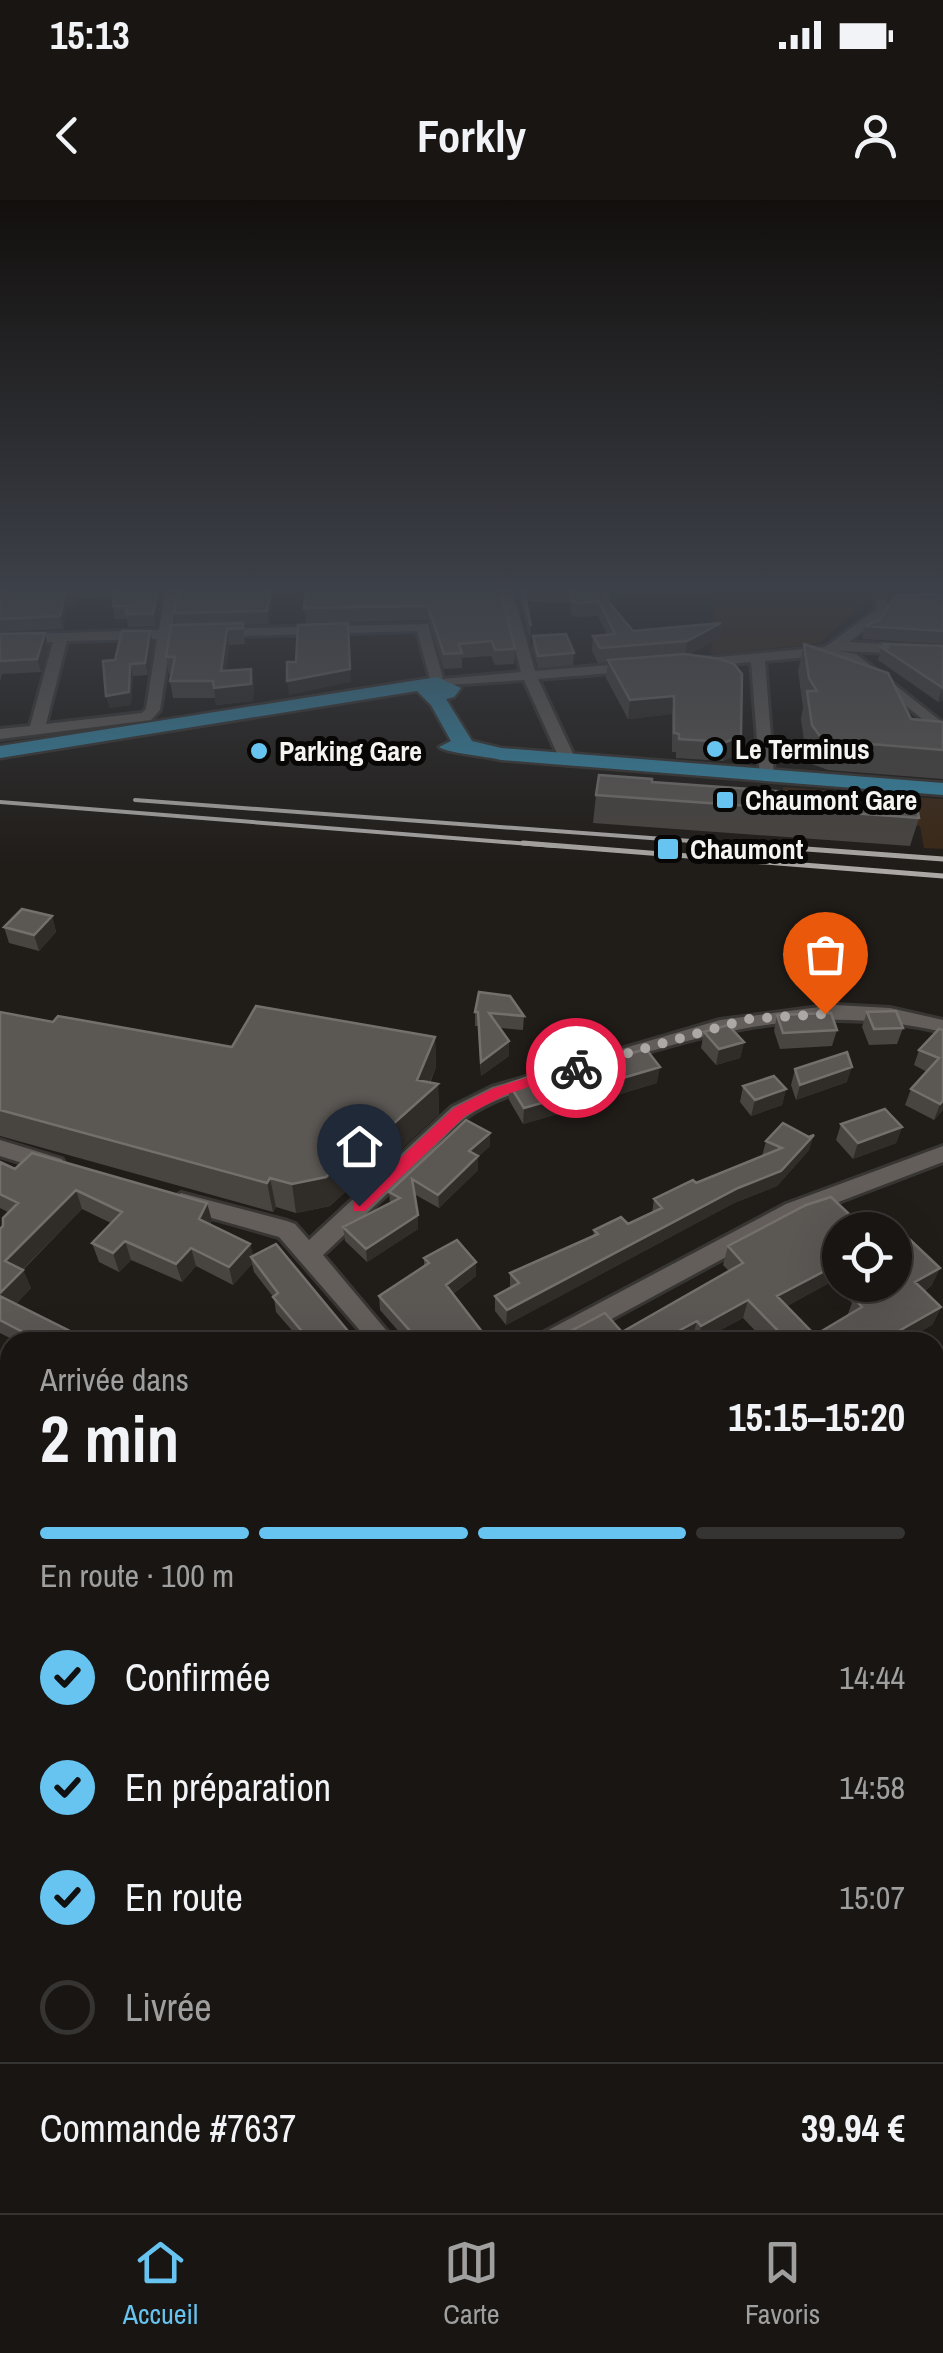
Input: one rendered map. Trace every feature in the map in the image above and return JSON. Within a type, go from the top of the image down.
[{"type":"main road","points":[[0,752],[148,722],[382,690],[440,691],[462,746],[500,754],[943,789]]},
{"type":"street","points":[[38,728],[50,680]]},
{"type":"street","points":[[0,734],[148,722],[159,680]]},
{"type":"street","points":[[437,680],[440,691],[481,680]]},
{"type":"street","points":[[530,680],[568,760]]},
{"type":"street","points":[[760,680],[766,775]]},
{"type":"street","points":[[882,680],[940,725]]},
{"type":"street","points":[[309,1254],[459,1112],[499,1092],[769,1015],[895,1012],[943,1026]]},
{"type":"street","points":[[0,1148],[82,1173]]},
{"type":"street","points":[[567,1332],[794,1210],[943,1154]]},
{"type":"street","points":[[152,1193],[287,1230],[375,1332]]},
{"type":"shaded area","points":[[783,787],[943,799],[943,849],[924,848],[920,826],[781,814]]},
{"type":"building","points":[[105,680],[129,680],[129,692],[106,696]]},
{"type":"building","points":[[251,680],[251,684],[214,688],[213,681],[170,681]]},
{"type":"building","points":[[619,680],[742,680],[741,736],[726,742],[679,739],[679,734],[674,733],[674,696],[630,700]]},
{"type":"building","points":[[810,680],[891,680],[911,719],[943,722],[943,750],[834,741],[819,735],[812,725],[807,691],[817,691]]},
{"type":"building","points":[[599,775],[916,801],[919,818],[596,795]]},
{"type":"building","points":[[22,909],[52,916],[34,935],[4,927]]},
{"type":"building","points":[[479,992],[510,996],[524,1016],[489,1013],[509,1041],[481,1062],[475,1012]]},
{"type":"building","points":[[256,1006],[435,1037],[417,1080],[438,1084],[373,1142],[368,1139],[326,1177],[292,1184],[270,1178],[267,1183],[0,1110],[0,1012],[53,1022],[58,1016],[232,1047]]},
{"type":"building","points":[[896,1011],[903,1028],[874,1029],[867,1012]]},
{"type":"building","points":[[831,1013],[837,1030],[783,1033],[777,1015]]},
{"type":"building","points":[[728,1025],[744,1042],[719,1049],[704,1032]]},
{"type":"building","points":[[939,1029],[943,1030],[940,1104],[911,1089],[939,1058],[919,1050]]},
{"type":"building","points":[[646,1049],[660,1067],[609,1082],[601,1071],[601,1062]]},
{"type":"building","points":[[847,1052],[852,1067],[800,1085],[795,1069]]},
{"type":"building","points":[[564,1074],[577,1093],[524,1108],[509,1084],[534,1075],[539,1082]]},
{"type":"building","points":[[774,1076],[786,1089],[755,1100],[743,1086]]},
{"type":"building","points":[[885,1109],[902,1127],[858,1143],[841,1124]]},
{"type":"building","points":[[466,1120],[490,1133],[469,1151],[478,1156],[438,1195],[412,1179],[418,1215],[366,1249],[343,1227],[400,1198],[389,1192]]},
{"type":"building","points":[[783,1123],[809,1137],[814,1135],[781,1171],[738,1188],[507,1310],[495,1296],[519,1283],[510,1273],[598,1234],[594,1230],[621,1217],[628,1224],[662,1208],[654,1199],[693,1180],[696,1183],[782,1148],[766,1141]]},
{"type":"building","points":[[32,1153],[207,1203],[199,1219],[250,1244],[229,1267],[191,1248],[176,1264],[125,1241],[113,1253],[92,1243],[122,1212],[76,1190],[5,1261],[23,1270],[0,1293],[0,1229],[3,1218],[18,1203],[0,1194],[0,1162],[15,1169]]},
{"type":"building","points":[[831,1197],[847,1212],[822,1212],[822,1272],[777,1296],[812,1332],[779,1332],[748,1300],[701,1326],[697,1321],[677,1332],[622,1332],[743,1263],[728,1246],[806,1205]]},
{"type":"building","points":[[457,1240],[476,1262],[446,1285],[482,1332],[411,1332],[379,1296],[429,1263],[424,1258]]},
{"type":"building","points":[[912,1241],[940,1268],[915,1282],[941,1307],[897,1332],[820,1332],[862,1307],[858,1302],[912,1302]]},
{"type":"building","points":[[276,1244],[349,1332],[303,1332],[273,1297],[278,1293],[251,1257]]},
{"type":"building","points":[[0,1296],[72,1332],[23,1332],[0,1320]]},
{"type":"building","points":[[605,1313],[622,1332],[569,1332]]},
{"type":"railway","points":[[135,800],[759,846]]},
{"type":"railway","points":[[0,802],[555,846]]},
{"type":"railway","points":[[523,843],[943,876]]},
{"type":"railway","points":[[725,843],[943,859]]},
{"type":"way so far","points":[[576,1068],[734,1022],[769,1015],[825,1014]]},
{"type":"place","name":"Le Terminus","points":[[715,749]]},
{"type":"place","name":"Parking Gare","points":[[259,751]]},
{"type":"place","name":"Chaumont Gare","points":[[725,800]]},
{"type":"place","name":"Chaumont","points":[[668,849]]},
{"type":"route","points":[[359,1206],[459,1112],[499,1092],[576,1068]]}]
